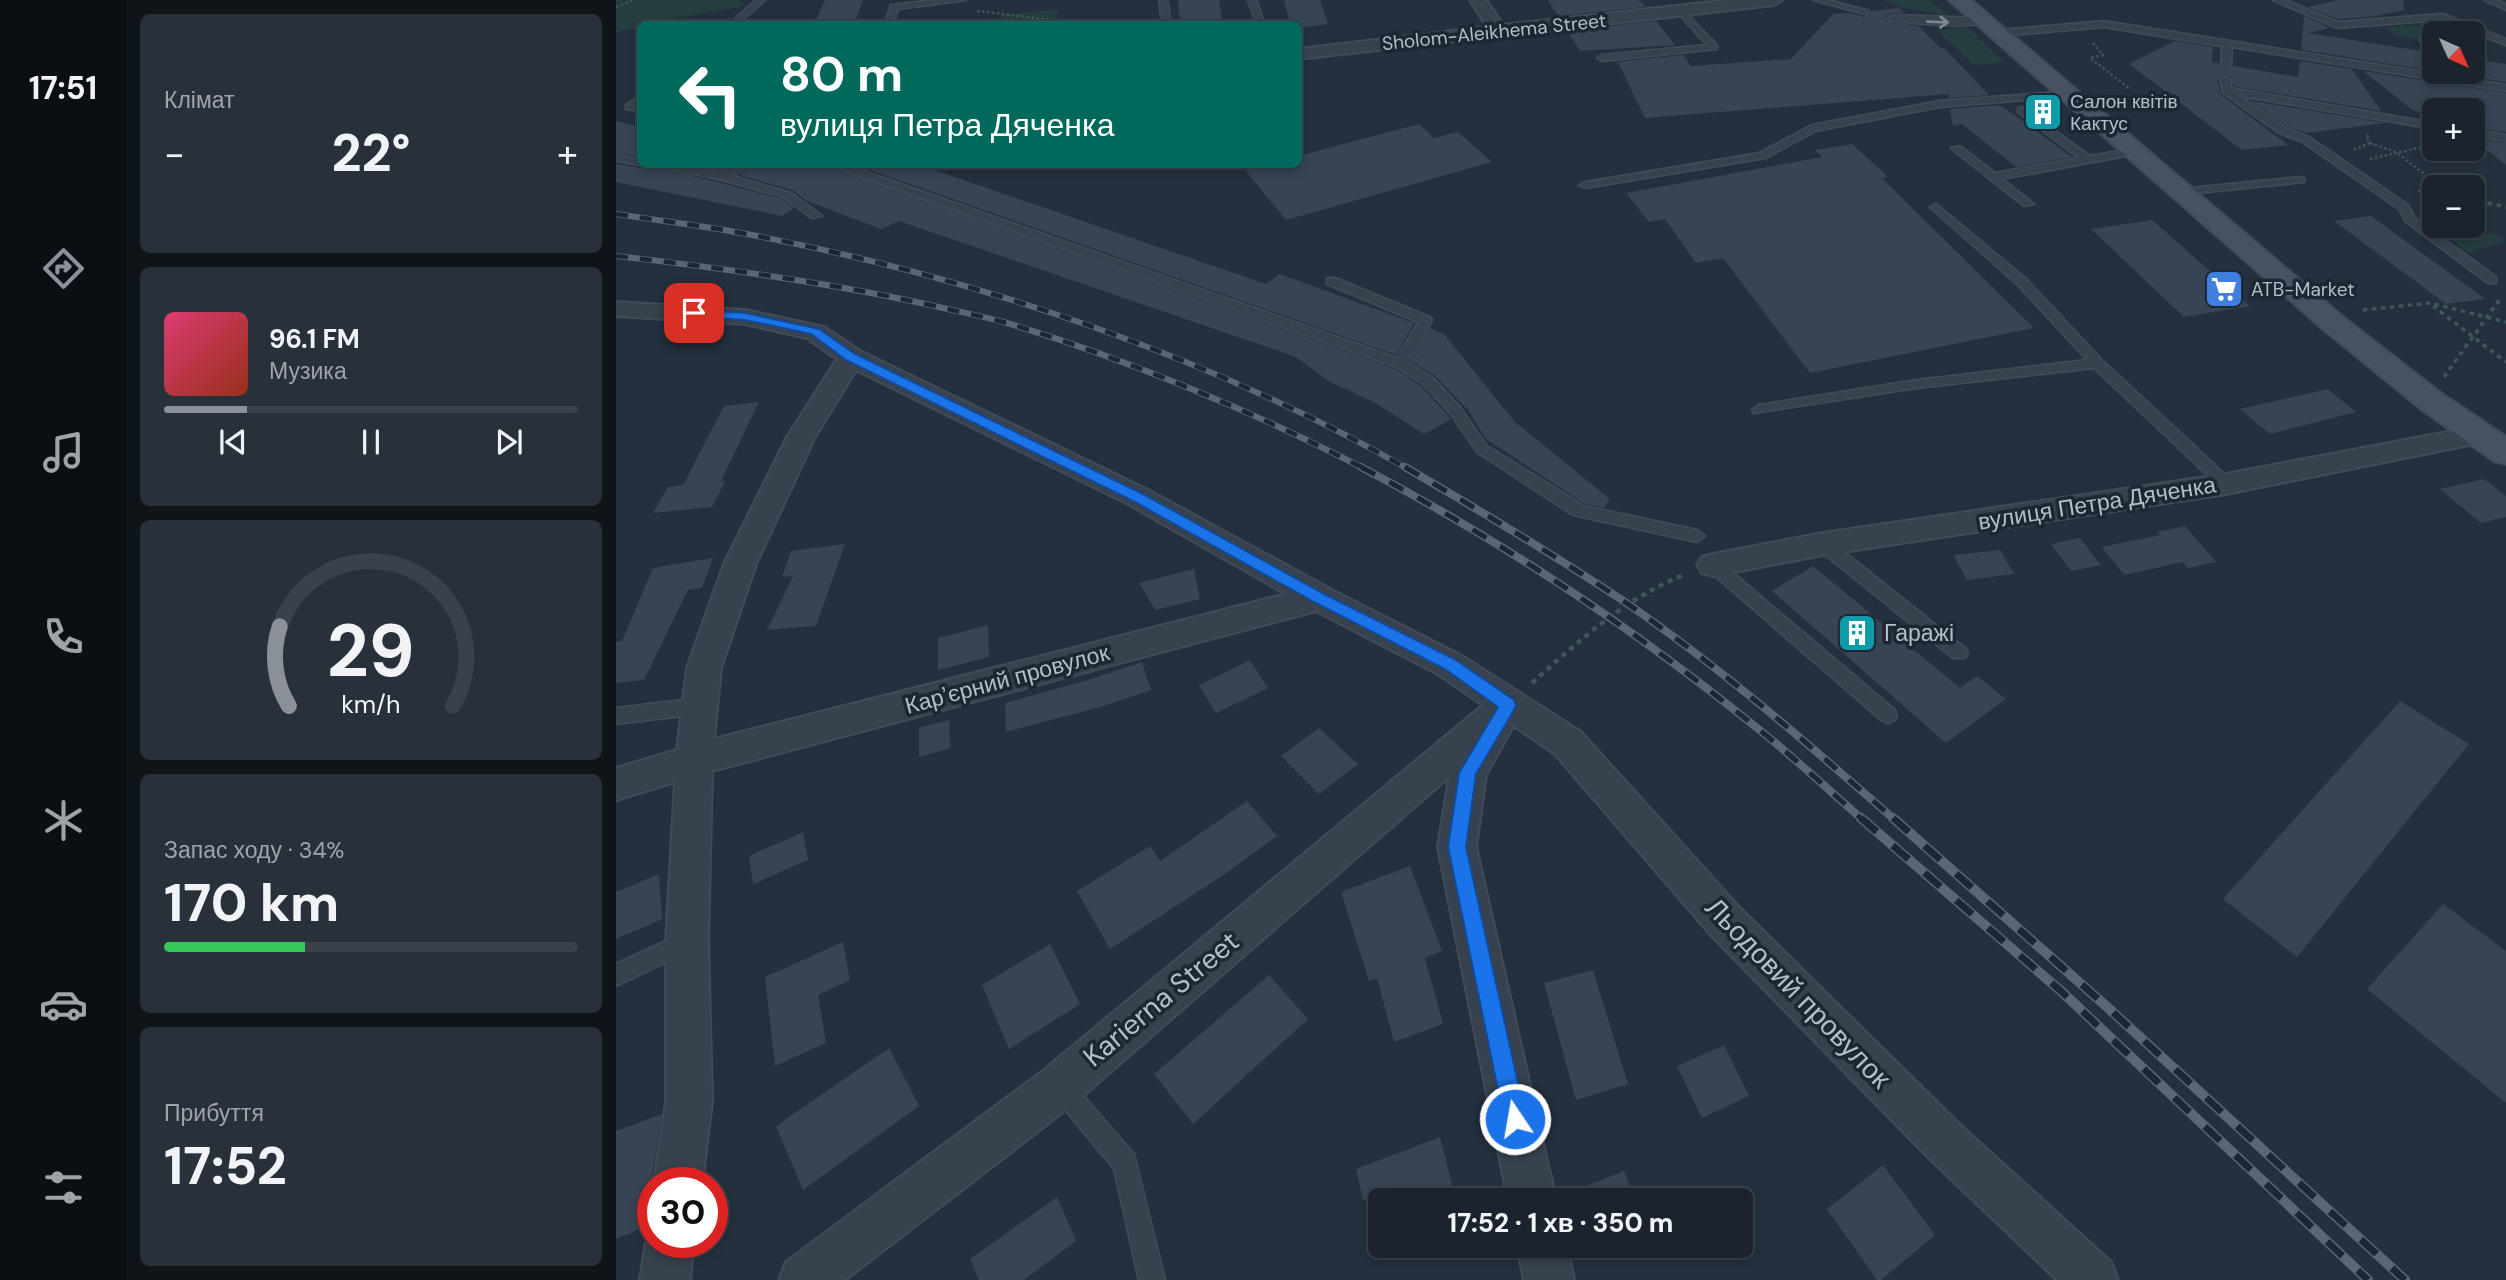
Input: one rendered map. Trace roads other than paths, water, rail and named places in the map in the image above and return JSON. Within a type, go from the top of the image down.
[{"type":"main road","points":[[1959,0],[2333,323],[2431,401],[2506,453]]},
{"type":"street","points":[[1478,0],[1499,32]]},
{"type":"street","name":"Sholom-Aleikhema Street","points":[[1302,54],[1774,0]]},
{"type":"street","points":[[616,309],[745,317],[815,332],[851,357],[1138,497],[1319,598],[1450,665],[1508,705],[1468,773],[1457,847],[1529,1188]]},
{"type":"street","points":[[680,1167],[689,1102],[687,941],[694,760],[704,668],[740,564],[801,437],[851,357]]},
{"type":"street","name":"вулиця Петра Дяченка","points":[[1713,565],[1823,544],[2226,484],[2479,435]]},
{"type":"street","name":"Карʼєрний провулок","points":[[616,784],[694,760],[1319,598]]},
{"type":"street","name":"Karierna Street","points":[[804,1280],[1060,1086],[1508,705]]},
{"type":"street","name":"Льодовий провулок","points":[[1508,705],[1568,743],[1726,921],[1942,1139],[2093,1280]]},
{"type":"street","points":[[665,1280],[668,1258]]},
{"type":"street","points":[[1544,1258],[1549,1280]]},
{"type":"lane","points":[[736,21],[761,0]]},
{"type":"lane","points":[[890,21],[895,4],[962,0]]},
{"type":"lane","points":[[1163,0],[1166,21]]},
{"type":"lane","points":[[1252,0],[1260,21]]},
{"type":"lane","points":[[1817,0],[1865,11]]},
{"type":"lane","points":[[2277,0],[2337,25],[2443,18],[2506,42]]},
{"type":"lane","points":[[2488,0],[2506,7]]},
{"type":"lane","points":[[1602,58],[1714,47],[1681,11]]},
{"type":"lane","points":[[1892,18],[1992,27],[2104,24],[2506,88]]},
{"type":"lane","points":[[2226,65],[2227,44]]},
{"type":"lane","points":[[2422,124],[2226,85],[2283,131],[2305,139],[2404,207],[2410,220],[2492,280]]},
{"type":"lane","points":[[1585,185],[1762,156],[1812,128],[1940,104],[2069,94]]},
{"type":"lane","points":[[2022,110],[2088,160]]},
{"type":"lane","points":[[2485,134],[2506,138]]},
{"type":"lane","points":[[1956,148],[2028,204]]},
{"type":"lane","points":[[1993,177],[2132,152]]},
{"type":"lane","points":[[616,158],[637,162]]},
{"type":"lane","points":[[675,168],[723,177],[787,195],[816,216]]},
{"type":"lane","points":[[723,177],[740,168]]},
{"type":"lane","points":[[843,168],[1401,364],[1428,381],[1455,410],[1482,449],[1579,511],[1698,536]]},
{"type":"lane","points":[[2332,176],[2357,174]]},
{"type":"lane","points":[[2179,192],[2300,180]]},
{"type":"lane","points":[[1936,207],[2022,282],[2097,363],[2226,484]]},
{"type":"lane","points":[[1331,281],[1424,320],[1401,364]]},
{"type":"lane","points":[[1759,410],[1917,384],[2097,363]]},
{"type":"lane","points":[[1823,544],[1959,653]]},
{"type":"lane","points":[[1713,565],[1888,715]]},
{"type":"lane","points":[[616,716],[699,705]]},
{"type":"lane","points":[[616,975],[687,941]]},
{"type":"lane","points":[[1060,1086],[1125,1163],[1152,1280]]},
{"type":"railway","points":[[616,214],[735,232],[836,253],[1006,298],[1090,326],[1253,391],[1332,428],[1408,469]]},
{"type":"railway","points":[[616,256],[813,283],[1007,323],[1098,353],[1189,388],[1279,427],[1361,467]]},
{"type":"railway","points":[[1361,467],[1365,469]]},
{"type":"railway","points":[[1361,467],[1519,558],[1671,661],[1767,736],[1863,820]]},
{"type":"railway","points":[[1405,467],[1542,549],[1658,625],[1762,706],[1895,820]]},
{"type":"railway","points":[[1861,818],[2062,992],[2368,1280]]},
{"type":"railway","points":[[1893,818],[2105,1005],[2405,1280]]},
{"type":"place","name":"Салон квітів Кактус","points":[[2043,112]]},
{"type":"place","name":"ATB-Market","points":[[2224,289]]},
{"type":"place","name":"Гаражі","points":[[1857,633]]}]
